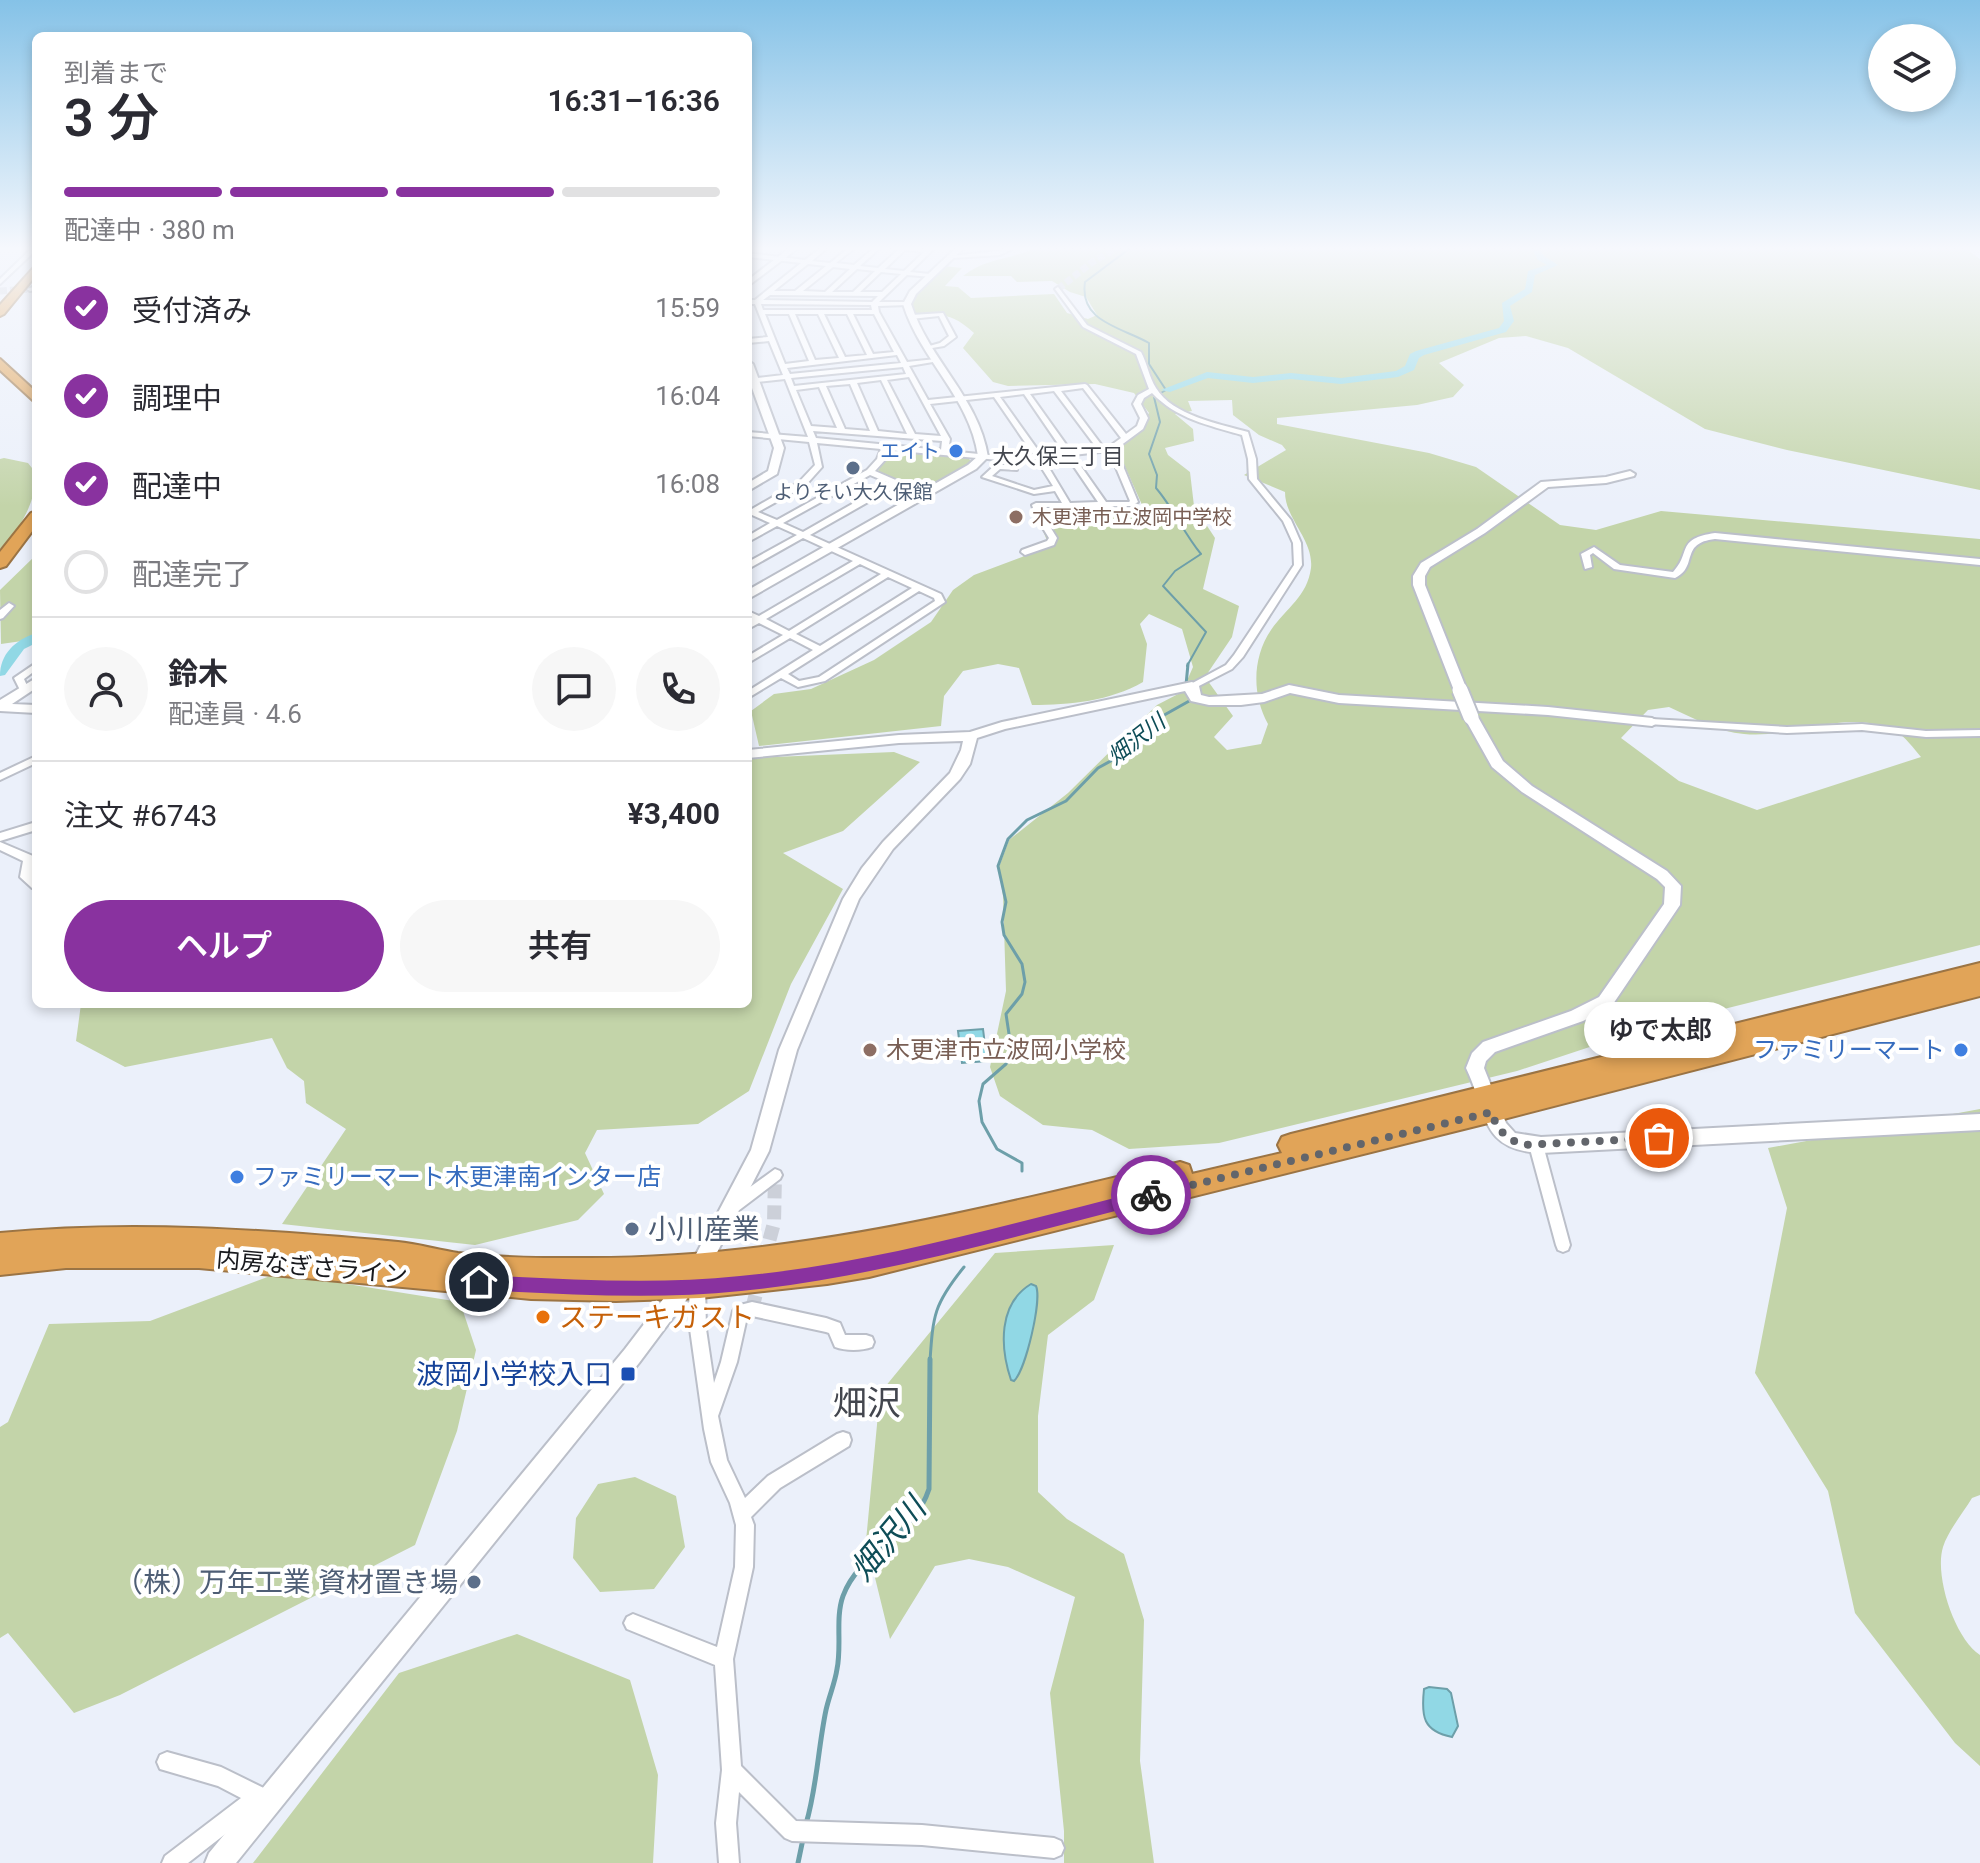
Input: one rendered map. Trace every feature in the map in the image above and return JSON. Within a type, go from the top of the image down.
[{"type":"highway","points":[[0,363],[32,395]]},
{"type":"highway","points":[[0,376],[32,407]]},
{"type":"highway","points":[[0,563],[32,521]]},
{"type":"highway","points":[[0,575],[32,536]]},
{"type":"highway","name":"内房なぎさライン","points":[[0,1245],[104,1238],[192,1239],[407,1256],[474,1266],[616,1271],[738,1284],[869,1265],[1980,971]]},
{"type":"highway","name":"内房なぎさライン","points":[[1490,1103],[1980,987]]},
{"type":"highway","name":"内房なぎさライン","points":[[0,1263],[99,1255],[185,1256],[535,1287],[620,1289],[694,1279]]},
{"type":"street","points":[[752,510],[802,484],[819,465],[813,441],[770,333]]},
{"type":"street","points":[[800,333],[813,363]]},
{"type":"street","points":[[830,333],[843,359]]},
{"type":"street","points":[[859,333],[871,356]]},
{"type":"street","points":[[888,333],[946,439],[944,453]]},
{"type":"street","points":[[920,333],[979,432],[983,457]]},
{"type":"street","points":[[928,348],[942,345],[953,337],[952,333]]},
{"type":"street","points":[[752,754],[899,739],[971,736],[1002,726],[1192,686],[1229,667],[1238,657],[1298,565],[1299,555],[1287,520],[1253,479],[1252,459],[1245,434],[1191,418],[1167,404],[1153,390],[1139,353],[1099,333]]},
{"type":"street","points":[[752,341],[772,339]]},
{"type":"street","points":[[783,366],[900,353]]},
{"type":"street","points":[[752,381],[936,361]]},
{"type":"street","points":[[792,388],[912,375]]},
{"type":"street","points":[[883,378],[912,436]]},
{"type":"street","points":[[853,382],[875,433]]},
{"type":"street","points":[[752,383],[775,437],[779,457],[773,472],[752,485]]},
{"type":"street","points":[[822,385],[842,431]]},
{"type":"street","points":[[927,402],[1085,386],[1125,438]]},
{"type":"street","points":[[1055,388],[1102,450]]},
{"type":"street","points":[[1058,488],[1034,492],[986,477],[998,467],[1039,457],[1112,448],[1140,427],[1144,418],[1137,404],[1141,397],[1153,390]]},
{"type":"street","points":[[1025,391],[1103,504]]},
{"type":"street","points":[[995,394],[1039,457],[1067,505]]},
{"type":"street","points":[[808,428],[946,439]]},
{"type":"street","points":[[752,434],[983,457],[1014,463]]},
{"type":"street","points":[[752,537],[870,472],[881,460],[885,447]]},
{"type":"street","points":[[1025,552],[1051,543],[1053,538],[1036,505],[1134,502],[1112,448]]},
{"type":"street","points":[[752,593],[972,467],[983,457]]},
{"type":"street","points":[[1014,463],[1024,484],[1020,487]]},
{"type":"street","points":[[752,564],[895,483],[870,472]]},
{"type":"street","points":[[1630,474],[1606,480],[1545,484],[1481,531],[1425,565],[1419,576],[1419,585],[1471,717],[1497,764],[1662,875],[1673,886],[1672,905],[1605,1002],[1577,1016],[1489,1047],[1478,1058],[1475,1068],[1490,1103],[1494,1124],[1507,1138],[1523,1145],[1536,1145],[1980,1122]]},
{"type":"street","points":[[752,513],[919,587],[938,596],[940,602],[822,679],[798,684],[782,675]]},
{"type":"street","points":[[1588,567],[1585,554],[1594,550],[1623,569],[1675,575],[1681,571],[1684,552],[1690,545],[1715,536],[1980,562]]},
{"type":"street","points":[[752,624],[859,561]]},
{"type":"street","points":[[752,658],[887,574]]},
{"type":"street","points":[[752,693],[919,587]]},
{"type":"street","points":[[0,616],[9,606]]},
{"type":"street","points":[[752,616],[819,649]]},
{"type":"street","points":[[0,707],[30,686],[19,678],[32,669]]},
{"type":"street","points":[[1192,686],[1196,698],[1209,701],[1264,698],[1289,689],[1351,700],[1548,711],[1652,722],[1787,730],[1862,727],[1926,734],[1980,733]]},
{"type":"street","points":[[0,707],[32,709]]},
{"type":"street","points":[[219,1863],[694,1279],[760,1151],[788,1050],[851,899],[862,878],[902,830],[956,774],[970,749],[971,736]]},
{"type":"street","points":[[0,777],[32,761]]},
{"type":"street","points":[[0,837],[32,827]]},
{"type":"street","points":[[0,846],[32,859],[26,877],[32,882]]},
{"type":"street","points":[[1536,1145],[1563,1245]]},
{"type":"street","points":[[730,1210],[775,1175]]},
{"type":"street","points":[[694,1279],[710,1417],[719,1462],[745,1525],[744,1567],[724,1659],[732,1770],[726,1823],[729,1863]]},
{"type":"street","points":[[710,1417],[729,1362],[741,1311],[752,1309],[826,1325],[834,1328],[841,1342],[866,1342]]},
{"type":"street","points":[[742,1514],[774,1482],[843,1440]]},
{"type":"street","points":[[633,1623],[724,1659]]},
{"type":"street","points":[[167,1762],[221,1777],[266,1804]]},
{"type":"street","points":[[732,1770],[792,1831],[922,1835],[1054,1848]]},
{"type":"street","points":[[172,1863],[244,1807],[266,1804]]},
{"type":"green space","points":[[974,333],[1980,333],[1980,490],[1787,450],[1705,429],[1568,348],[1526,336],[1499,338],[1439,363],[1464,385],[1453,397],[1417,405],[1277,418],[1277,424],[1429,453],[1476,467],[1560,525],[1596,530],[1661,511],[1980,539],[1980,945],[1644,1029],[1517,1071],[1219,1143],[1129,1149],[1092,1130],[1043,1125],[1000,1096],[990,1067],[1006,991],[999,867],[1009,840],[1068,793],[1157,705],[1182,692],[1193,667],[1182,629],[1149,614],[1140,624],[1147,644],[1143,682],[1117,694],[1089,701],[1032,705],[1019,668],[998,664],[963,671],[944,696],[941,726],[759,746],[752,715],[752,710],[774,694],[811,689],[874,660],[931,622],[953,590],[974,575],[1022,557],[1048,543],[1037,516],[1068,512],[1130,515],[1143,507],[1118,451],[1149,413],[1134,393],[1095,384],[1008,386],[993,382],[963,348]],"holes":[[[1232,400],[1233,415],[1286,450],[1244,475],[1285,492],[1289,511],[1308,548],[1311,568],[1301,594],[1271,630],[1260,652],[1257,689],[1268,724],[1261,744],[1227,750],[1214,737],[1233,716],[1205,677],[1232,637],[1239,606],[1203,589],[1215,538],[1194,506],[1190,472],[1168,455],[1165,448],[1194,441],[1193,429],[1175,414],[1192,411],[1188,401]],[[1669,707],[1696,720],[1744,734],[1839,723],[1877,724],[1899,733],[1921,757],[1757,810],[1679,781],[1621,738],[1648,710]]]},
{"type":"green space","points":[[890,450],[967,457],[972,462],[923,492],[877,473]]},
{"type":"green space","points":[[0,459],[28,463],[32,468],[32,497],[26,514],[0,549]]},
{"type":"green space","points":[[32,559],[32,640],[1,644],[0,590]]},
{"type":"green space","points":[[894,752],[920,762],[843,831],[783,853],[843,889],[791,984],[749,1091],[698,1124],[597,1130],[585,1153],[604,1194],[578,1220],[475,1245],[282,1224],[346,1129],[306,1103],[304,1081],[287,1068],[272,1038],[125,1067],[76,1041],[80,1008],[752,1008],[752,758]]},
{"type":"green space","points":[[1980,1109],[1980,1495],[1972,1498],[1952,1528],[1943,1547],[1941,1574],[1955,1621],[1962,1635],[1980,1655],[1980,1766],[1955,1743],[1855,1613],[1828,1491],[1755,1373],[1787,1208],[1768,1148]]},
{"type":"green space","points":[[1114,1245],[1094,1300],[1048,1335],[1038,1416],[1038,1492],[1067,1519],[1124,1554],[1144,1620],[1140,1761],[1154,1863],[1064,1863],[1064,1831],[1050,1693],[1075,1597],[1008,1567],[969,1559],[935,1566],[890,1639],[866,1541],[880,1393],[995,1253]]},
{"type":"green space","points":[[278,1273],[460,1302],[476,1350],[457,1431],[415,1545],[120,1695],[74,1713],[8,1633],[0,1638],[0,1427],[8,1422],[49,1324],[150,1321]]},
{"type":"green space","points":[[635,1477],[676,1496],[685,1547],[654,1589],[600,1592],[573,1558],[576,1518],[598,1484]]},
{"type":"green space","points":[[517,1634],[630,1680],[658,1775],[653,1863],[253,1863],[399,1673]]},
{"type":"water","points":[[983,1029],[987,1061],[962,1063],[958,1031]]},
{"type":"water","points":[[1031,1284],[1036,1286],[1037,1294],[1035,1319],[1028,1349],[1014,1381],[1007,1367],[1004,1327],[1012,1303]]},
{"type":"water","points":[[1424,1689],[1447,1689],[1451,1693],[1458,1726],[1452,1737],[1435,1731],[1426,1721]]},
{"type":"waterway","name":"畑沢川","points":[[1127,333],[1149,343],[1149,364],[1166,390],[1154,397],[1160,422],[1149,454],[1157,475],[1156,488],[1201,554],[1175,571],[1163,586],[1206,632],[1188,664]]},
{"type":"waterway","name":"畑沢川","points":[[1166,390],[1207,375],[1253,380],[1291,376],[1341,381],[1398,374],[1410,368],[1414,356],[1420,353],[1492,333]]},
{"type":"waterway","points":[[0,672],[19,646],[32,639]]},
{"type":"waterway","name":"畑沢川","points":[[1186,685],[1188,664]]},
{"type":"waterway","name":"畑沢川","points":[[1022,1171],[1022,1163],[997,1149],[982,1122],[979,1101],[983,1084],[1006,1064],[1012,1054],[1006,1014],[1022,994],[1025,982],[1022,964],[1004,935],[1002,922],[1006,902],[998,866],[1008,839],[1027,820],[1066,801],[1098,768],[1127,752],[1150,723],[1191,700]]},
{"type":"waterway","name":"畑沢川","points":[[930,1361],[937,1311],[946,1291],[964,1267]]},
{"type":"waterway","name":"畑沢川","points":[[806,1824],[826,1710],[837,1669],[839,1613],[843,1596],[861,1567],[911,1520],[929,1489],[930,1359]]},
{"type":"waterway","name":"畑沢川","points":[[798,1863],[803,1839]]},
{"type":"tunnel","points":[[764,1260],[774,1223],[775,1175]]},
{"type":"tunnel","points":[[752,1309],[760,1278]]},
{"type":"way so far","points":[[1151,1195],[1492,1112],[1494,1124],[1507,1138],[1523,1145],[1659,1138]]},
{"type":"place","name":"エイト","points":[[956,451]]},
{"type":"place","name":"よりそい大久保館","points":[[853,468]]},
{"type":"place","name":"木更津市立波岡中学校","points":[[1016,517]]},
{"type":"place","name":"木更津市立波岡小学校","points":[[870,1050]]},
{"type":"place","name":"ファミリーマート","points":[[1961,1050]]},
{"type":"place","name":"ゆで太郎","points":[[1659,1138]]},
{"type":"place","name":"ファミリーマート木更津南インター店","points":[[237,1177]]},
{"type":"place","name":"小川産業","points":[[632,1229]]},
{"type":"place","name":"ステーキガスト","points":[[543,1317]]},
{"type":"place","name":"波岡小学校入口","points":[[628,1374]]},
{"type":"place","name":"（株）万年工業 資材置き場","points":[[474,1582]]},
{"type":"district","name":"大久保三丁目","points":[[1058,456]]},
{"type":"district","name":"畑沢","points":[[867,1403]]},
{"type":"route","points":[[479,1282],[620,1289],[738,1284],[801,1276],[869,1265],[1151,1195]]}]
